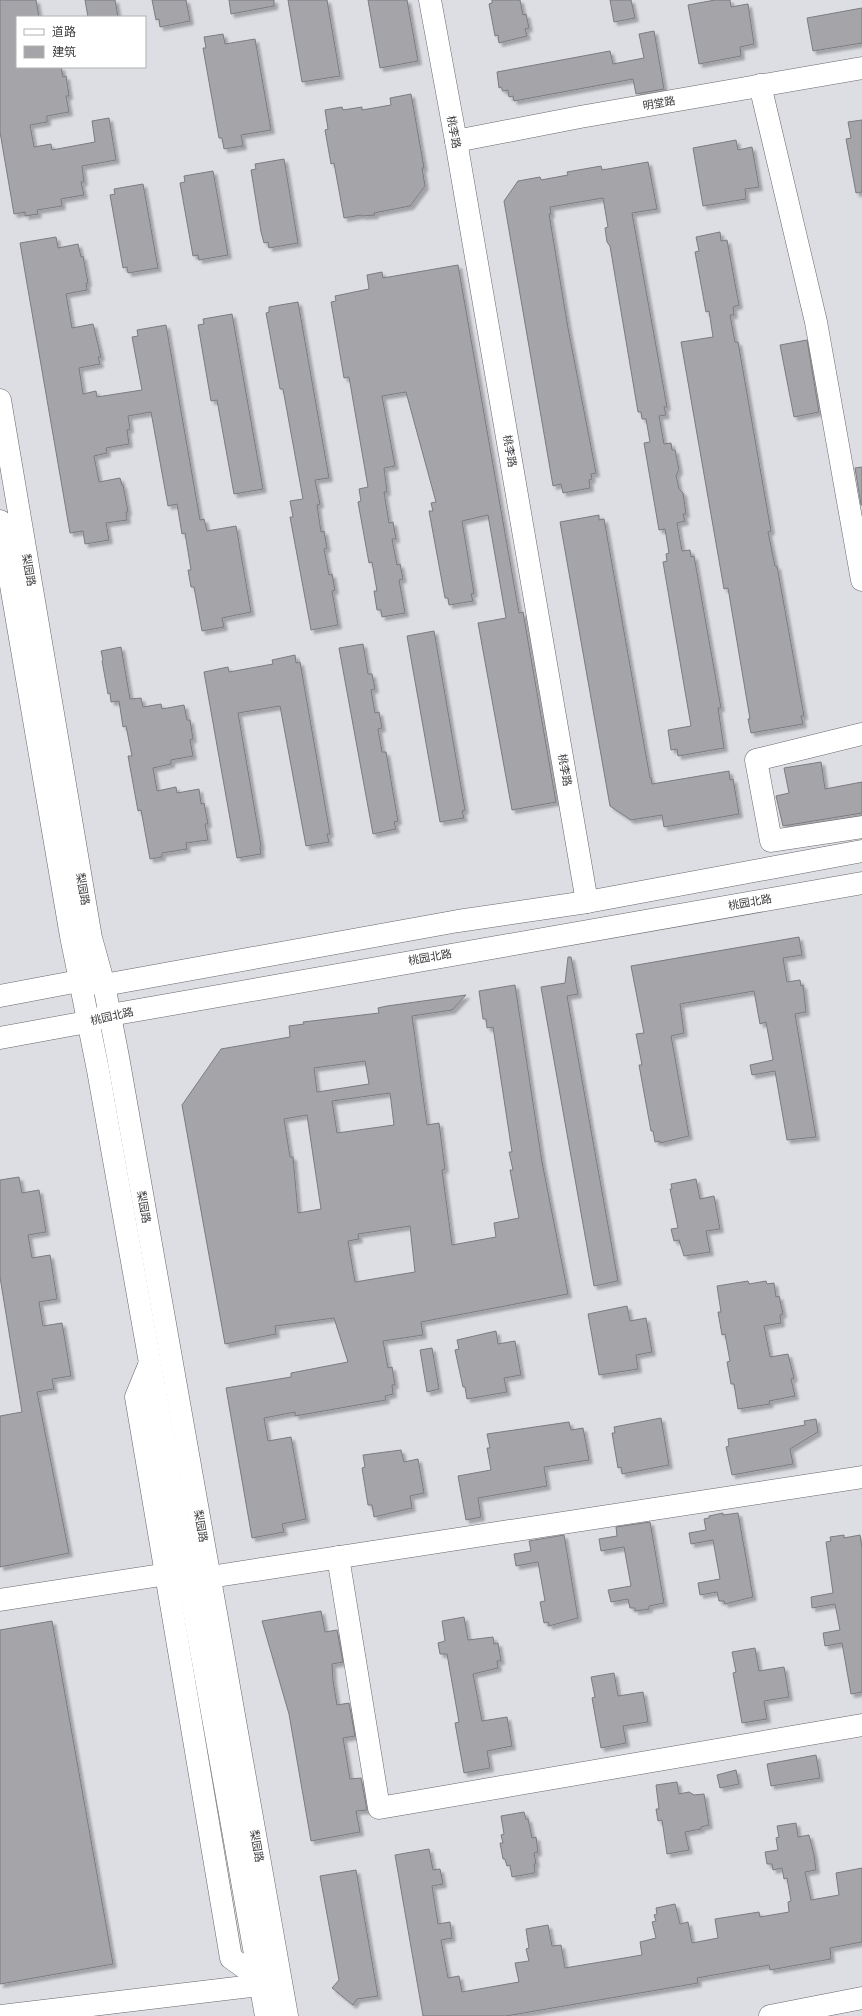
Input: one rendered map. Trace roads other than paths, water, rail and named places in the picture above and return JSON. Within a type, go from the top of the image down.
[{"type":"main road","name":"桃李路","points":[[430,0],[456,141],[587,902]]},
{"type":"main road","name":"明堂路","points":[[456,141],[580,117],[862,68]]},
{"type":"main road","points":[[760,85],[816,322],[862,580]]},
{"type":"main road","name":"梨园路","points":[[0,400],[91,938],[104,985],[110,1015],[287,2016]]},
{"type":"main road","name":"梨园路","points":[[0,521],[79,981],[150,1363],[266,2016]]},
{"type":"main road","points":[[862,734],[756,760],[772,841],[862,827]]},
{"type":"main road","points":[[0,996],[79,981],[104,985],[458,921],[587,902],[862,851]]},
{"type":"main road","name":"桃园北路","points":[[0,1038],[87,1022],[110,1015],[862,882]]},
{"type":"main road","points":[[150,1363],[136,1397],[231,1958],[260,1982]]},
{"type":"main road","points":[[0,1600],[186,1570],[210,1577],[862,1477]]},
{"type":"main road","points":[[338,1557],[378,1808],[862,1724]]},
{"type":"main road","points":[[0,2016],[260,1982]]},
{"type":"main road","points":[[770,2016],[862,1998]]}]
